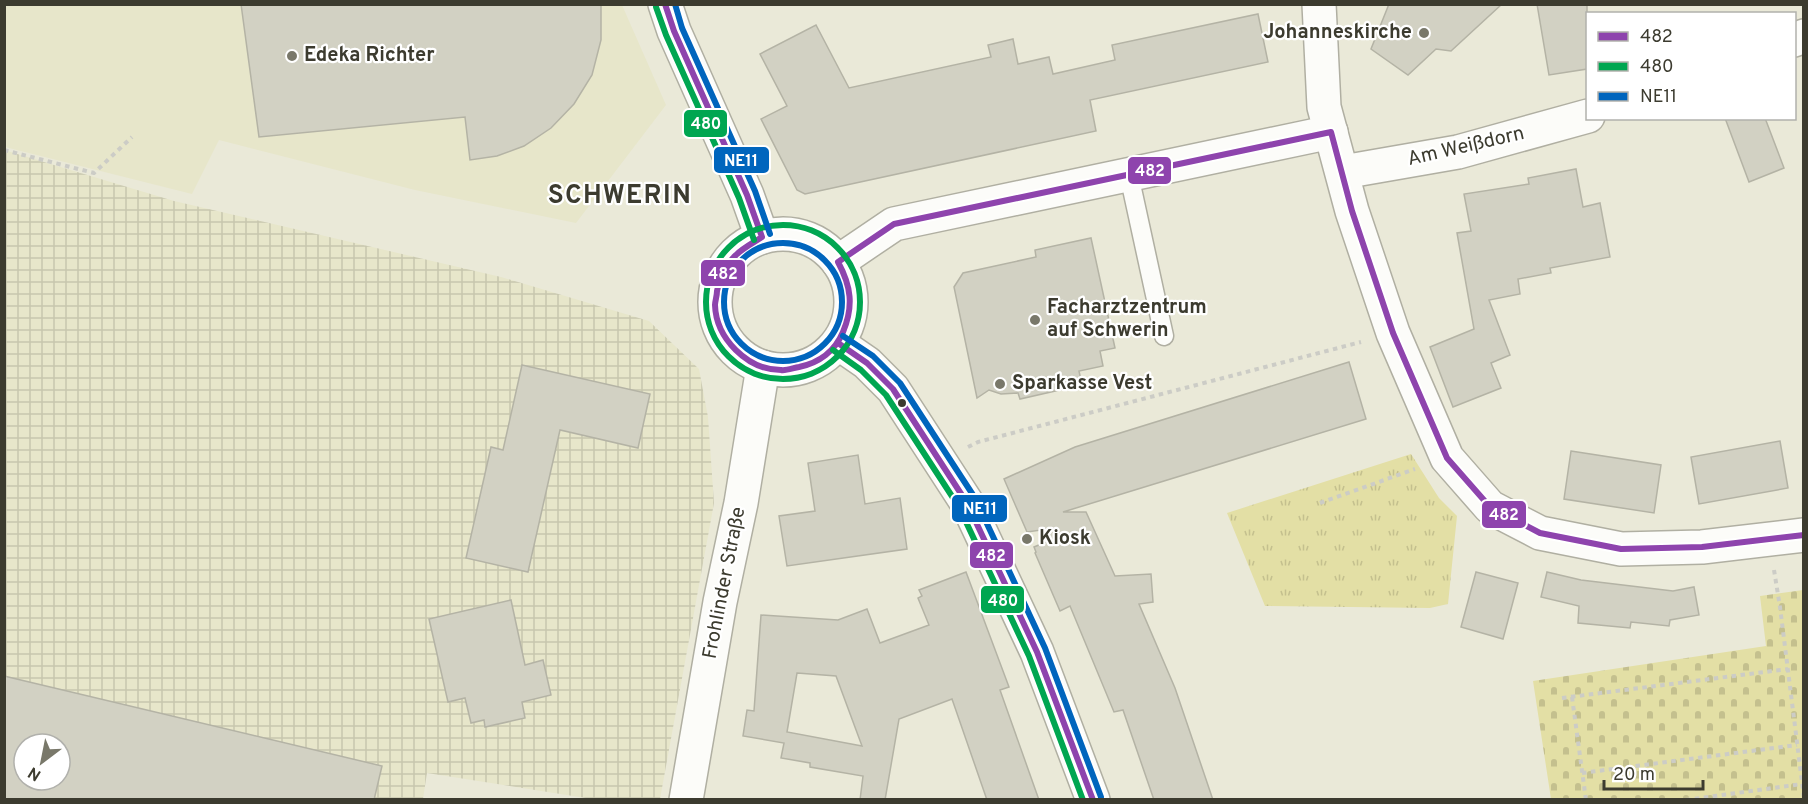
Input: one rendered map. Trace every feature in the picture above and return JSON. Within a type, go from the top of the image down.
[{"type":"street","points":[[665,4],[674,31],[747,195],[762,237]]},
{"type":"street","points":[[1319,4],[1324,107],[1352,211],[1393,333],[1447,458],[1490,507],[1540,532],[1621,549],[1702,547],[1803,536]]},
{"type":"street","name":"Am Weißdorn","points":[[1342,172],[1458,152],[1586,116]]},
{"type":"street","points":[[838,262],[894,224],[1331,132]]},
{"type":"street","points":[[784,234],[805,238],[817,243],[838,262],[850,288],[852,303],[850,318],[838,343],[817,362],[800,369],[782,370],[763,367],[747,360],[723,335],[715,308],[717,284],[724,268],[747,244],[762,237],[784,234]]},
{"type":"street","points":[[838,343],[867,363],[894,389],[967,503],[1037,652],[1093,800]]},
{"type":"street","name":"Frohlinder Straße","points":[[686,800],[718,611],[741,504],[763,367]]},
{"type":"lane","points":[[1130,175],[1164,336]]},
{"type":"path","points":[[4,150],[94,173],[132,137]]},
{"type":"path","points":[[939,460],[978,442],[1393,333]]},
{"type":"path","points":[[1320,503],[1447,458]]},
{"type":"path","points":[[1769,540],[1780,608],[1803,798]]},
{"type":"path","points":[[1562,698],[1788,669]]},
{"type":"path","points":[[1572,697],[1586,800]]},
{"type":"path","points":[[1582,773],[1797,745]]},
{"type":"path","points":[[1686,800],[1802,784]]},
{"type":"shaded area","points":[[4,5],[622,5],[666,105],[576,223],[415,190],[219,140],[192,194],[5,147]]},
{"type":"shaded area","points":[[4,150],[174,201],[501,277],[649,321],[699,369],[708,417],[714,503],[660,799],[592,799],[427,773],[423,799],[5,799]]},
{"type":"green space","points":[[1411,454],[1439,498],[1457,516],[1448,604],[1430,608],[1265,606],[1227,513]]},
{"type":"green space","points":[[1803,590],[1803,799],[1551,799],[1533,681],[1766,646],[1760,596]]},
{"type":"building","points":[[241,4],[601,4],[601,40],[592,75],[574,104],[551,128],[524,146],[497,156],[470,160],[465,117],[259,137]]},
{"type":"building","name":"Johanneskirche","points":[[1389,4],[1502,4],[1451,51],[1436,49],[1408,75],[1371,49]]},
{"type":"building","points":[[1537,4],[1587,4],[1586,69],[1549,75]]},
{"type":"building","points":[[1258,14],[1268,62],[1090,100],[1096,131],[805,194],[797,190],[761,119],[787,106],[760,54],[816,25],[849,88],[991,57],[988,45],[1013,39],[1018,64],[1049,57],[1053,74],[1115,60],[1112,45]]},
{"type":"building","points":[[1726,120],[1766,120],[1784,168],[1749,182]]},
{"type":"building","points":[[1576,169],[1583,207],[1600,203],[1610,257],[1550,268],[1551,273],[1518,279],[1520,294],[1489,300],[1510,355],[1491,363],[1501,388],[1453,407],[1430,347],[1474,329],[1457,233],[1471,231],[1464,194],[1529,184],[1528,178]]},
{"type":"building","points":[[1091,238],[1115,348],[1100,351],[1103,366],[1079,371],[1082,385],[1020,399],[1018,393],[1001,394],[989,390],[977,398],[954,287],[963,273],[1036,257],[1035,250]]},
{"type":"building","points":[[1349,362],[1366,419],[1063,512],[1086,512],[1115,576],[1151,574],[1153,602],[1139,604],[1175,688],[1213,800],[1154,800],[1123,710],[1114,712],[1070,606],[1060,611],[1035,553],[1034,547],[1051,540],[1048,529],[1027,532],[1004,479],[1075,447]]},
{"type":"building","points":[[522,365],[650,394],[638,448],[560,430],[528,572],[466,558],[491,447],[503,450]]},
{"type":"building","points":[[1780,441],[1788,488],[1699,504],[1691,457]]},
{"type":"building","points":[[1571,451],[1661,465],[1654,513],[1564,499]]},
{"type":"building","points":[[858,455],[865,504],[900,498],[907,549],[787,566],[779,516],[815,511],[808,463]]},
{"type":"building","points":[[966,572],[1009,687],[1000,690],[1039,800],[987,800],[952,699],[899,719],[885,800],[860,800],[863,776],[810,767],[810,763],[781,758],[784,743],[743,736],[747,710],[754,711],[761,615],[838,620],[867,609],[880,643],[929,625],[918,598],[922,596],[919,590]],"holes":[[[797,673],[836,676],[862,746],[787,732]]]},
{"type":"building","points":[[1476,572],[1518,583],[1503,639],[1461,627]]},
{"type":"building","points":[[1547,572],[1581,580],[1673,591],[1694,587],[1699,615],[1670,620],[1669,626],[1631,622],[1630,628],[1578,623],[1579,606],[1541,597]]},
{"type":"building","points":[[511,600],[525,665],[543,660],[551,695],[522,702],[525,718],[485,727],[484,720],[471,723],[465,698],[448,702],[429,619]]},
{"type":"building","points":[[4,676],[382,766],[374,800],[4,800]]},
{"type":"transit line","name":"482","points":[[665,4],[674,31],[747,195],[762,237],[742,250],[729,263],[719,282],[715,305],[721,329],[727,340],[745,358],[756,364],[768,369],[787,370],[813,363],[836,345],[843,332],[850,305],[846,279],[838,262],[894,224],[1331,132],[1352,211],[1393,333],[1447,458],[1490,507],[1540,533],[1621,549],[1702,547],[1804,535]]},
{"type":"transit line","name":"NE11","points":[[675,4],[682,28],[755,191],[770,234]]},
{"type":"transit line","name":"480","points":[[656,7],[666,35],[739,198],[754,240]]},
{"type":"transit line","name":"480","points":[[783,225],[812,231],[826,238],[837,248],[847,259],[854,273],[860,302],[854,331],[847,345],[837,356],[826,366],[812,373],[783,379],[754,373],[740,366],[729,356],[719,345],[712,331],[706,302],[712,273],[719,259],[729,248],[740,238],[754,231],[783,225]]},
{"type":"transit line","name":"NE11","points":[[783,243],[806,248],[825,260],[837,279],[842,302],[837,325],[825,344],[806,356],[783,361],[760,356],[741,344],[729,325],[724,302],[729,279],[741,260],[760,248],[783,243]]},
{"type":"transit line","name":"NE11","points":[[843,336],[873,356],[900,383],[975,498],[1045,648],[1101,797]]},
{"type":"transit line","name":"482","points":[[838,343],[867,363],[893,389],[967,503],[1037,652],[1093,800]]},
{"type":"transit line","name":"480","points":[[833,350],[861,370],[886,395],[959,507],[1029,656],[1083,800]]},
{"type":"place","name":"Johanneskirche","points":[[1424,33]]},
{"type":"place","name":"Edeka Richter","points":[[292,56]]},
{"type":"place","name":"Facharztzentrum auf Schwerin","points":[[1035,320]]},
{"type":"place","name":"Sparkasse Vest","points":[[1000,384]]},
{"type":"place","name":"Kiosk","points":[[1027,539]]},
{"type":"district","name":"SCHWERIN","points":[[620,196]]}]
